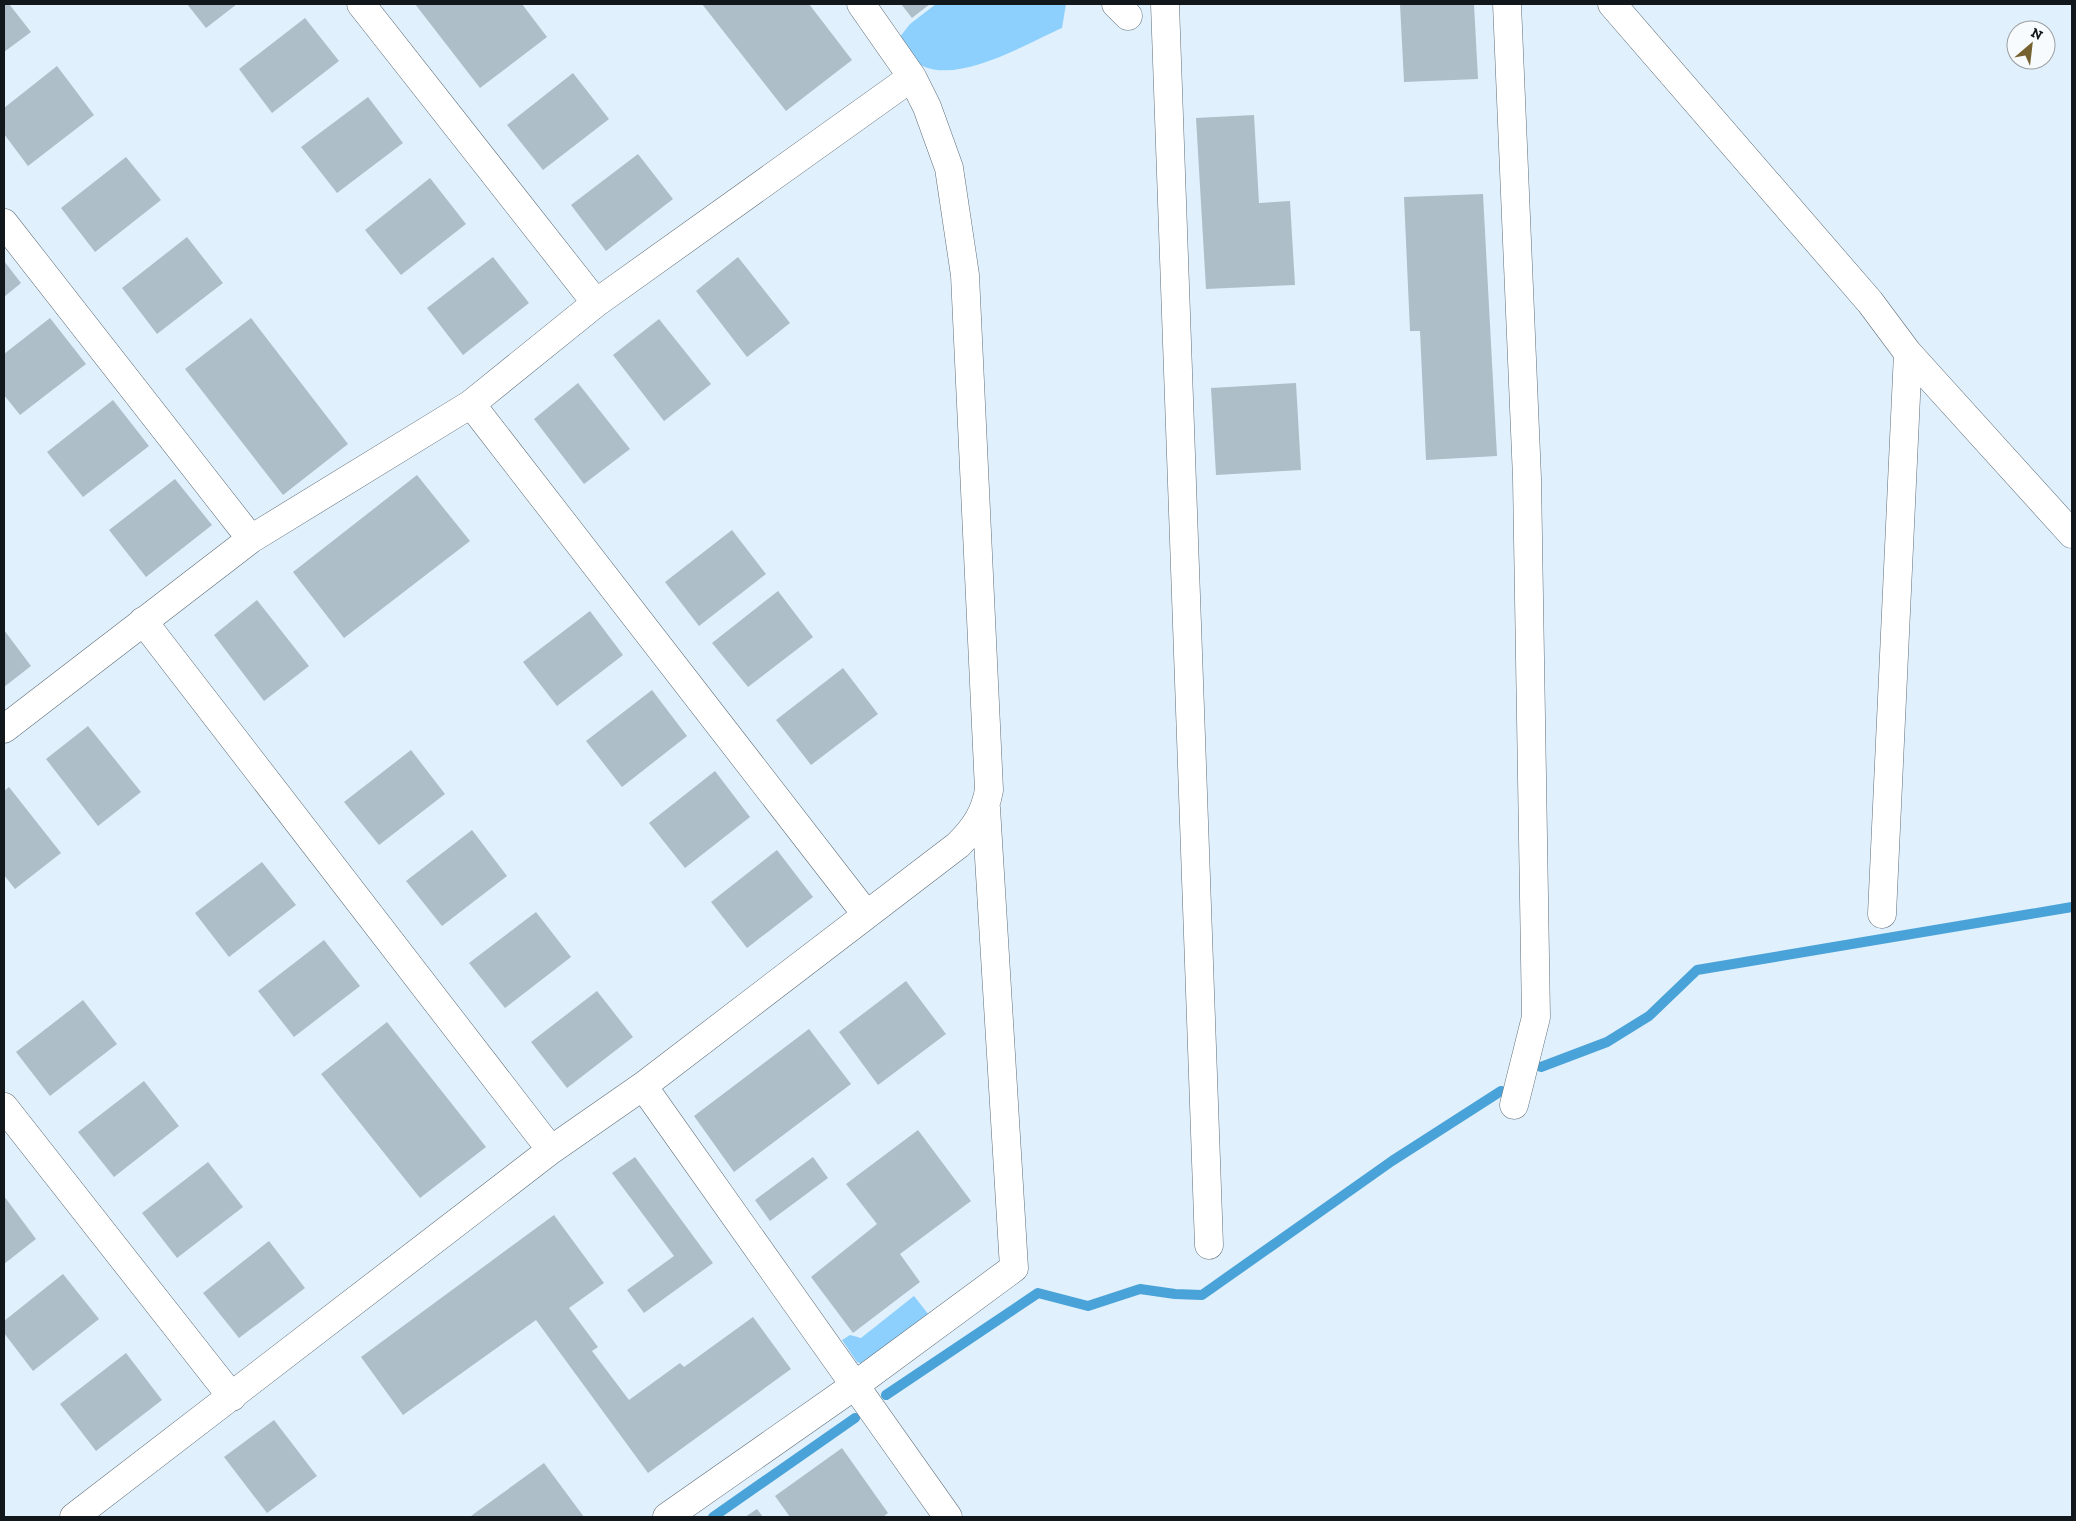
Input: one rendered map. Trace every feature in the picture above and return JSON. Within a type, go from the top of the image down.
[{"type":"street","points":[[361,4],[596,303]]},
{"type":"street","points":[[667,1517],[854,1386],[1014,1268],[986,808],[990,790],[965,275],[949,168],[927,107],[912,77],[861,4]]},
{"type":"street","points":[[1165,4],[1209,1244]]},
{"type":"street","points":[[1507,4],[1527,478],[1536,1017],[1514,1105]]},
{"type":"street","points":[[1612,4],[1870,302],[1908,353],[2072,534]]},
{"type":"street","points":[[4,729],[251,539],[471,404],[596,303],[912,77]]},
{"type":"street","points":[[4,223],[251,539]]},
{"type":"street","points":[[1882,914],[1908,353]]},
{"type":"street","points":[[471,404],[866,914]]},
{"type":"street","points":[[143,621],[552,1150]]},
{"type":"street","points":[[74,1517],[552,1150],[643,1086],[958,845],[973,830],[986,808]]},
{"type":"street","points":[[643,1086],[948,1517]]},
{"type":"street","points":[[4,1107],[232,1396]]},
{"type":"shaded area","points":[[936,4],[1066,4],[1062,28],[986,62],[964,68],[944,70],[926,67],[911,58],[899,38],[910,24]]},
{"type":"shaded area","points":[[914,1296],[929,1315],[863,1364],[857,1362],[842,1340],[850,1335],[861,1338]]},
{"type":"building","points":[[4,4],[9,4],[31,32],[4,52]]},
{"type":"building","points":[[187,4],[237,4],[206,28]]},
{"type":"building","points":[[415,4],[522,4],[547,37],[480,88]]},
{"type":"building","points":[[702,4],[809,4],[852,60],[786,111]]},
{"type":"building","points":[[901,4],[930,4],[912,18]]},
{"type":"building","points":[[1400,4],[1474,4],[1478,79],[1404,82]]},
{"type":"building","points":[[305,18],[339,61],[272,113],[239,69]]},
{"type":"building","points":[[57,66],[94,115],[28,166],[4,134],[4,108]]},
{"type":"building","points":[[573,73],[609,119],[543,170],[507,125]]},
{"type":"building","points":[[368,97],[403,143],[337,193],[301,147]]},
{"type":"building","points":[[1254,115],[1259,203],[1290,201],[1295,285],[1206,289],[1196,118]]},
{"type":"building","points":[[638,154],[673,199],[606,251],[571,205]]},
{"type":"building","points":[[126,157],[161,200],[95,252],[61,208]]},
{"type":"building","points":[[430,178],[466,224],[401,275],[365,230]]},
{"type":"building","points":[[1483,194],[1497,456],[1426,460],[1420,331],[1410,331],[1404,197]]},
{"type":"building","points":[[187,237],[223,283],[157,334],[122,288]]},
{"type":"building","points":[[493,257],[529,303],[463,355],[427,308]]},
{"type":"building","points":[[738,257],[790,323],[747,357],[696,291]]},
{"type":"building","points":[[4,261],[21,283],[4,297]]},
{"type":"building","points":[[50,318],[86,364],[20,415],[4,395],[4,354]]},
{"type":"building","points":[[251,318],[348,444],[283,495],[185,369]]},
{"type":"building","points":[[659,319],[711,384],[664,421],[613,355]]},
{"type":"building","points":[[578,383],[630,449],[584,484],[534,419]]},
{"type":"building","points":[[1296,383],[1301,470],[1216,475],[1211,388]]},
{"type":"building","points":[[113,400],[149,446],[83,497],[47,452]]},
{"type":"building","points":[[417,475],[470,541],[344,638],[293,572]]},
{"type":"building","points":[[175,479],[212,525],[146,577],[109,530]]},
{"type":"building","points":[[732,530],[766,574],[699,626],[665,582]]},
{"type":"building","points":[[778,591],[813,637],[748,687],[712,643]]},
{"type":"building","points":[[257,600],[309,666],[264,701],[214,635]]},
{"type":"building","points":[[590,611],[623,655],[557,706],[523,662]]},
{"type":"building","points":[[4,630],[31,666],[4,687]]},
{"type":"building","points":[[843,668],[878,714],[811,765],[776,720]]},
{"type":"building","points":[[652,690],[687,736],[622,787],[586,741]]},
{"type":"building","points":[[88,726],[141,792],[98,826],[46,759]]},
{"type":"building","points":[[411,750],[445,794],[379,845],[344,802]]},
{"type":"building","points":[[715,771],[750,817],[685,868],[649,823]]},
{"type":"building","points":[[9,787],[61,853],[15,889],[4,875],[4,791]]},
{"type":"building","points":[[472,830],[507,876],[442,926],[406,881]]},
{"type":"building","points":[[777,850],[813,897],[747,948],[711,902]]},
{"type":"building","points":[[262,862],[296,905],[229,957],[195,913]]},
{"type":"building","points":[[536,912],[571,957],[505,1008],[469,963]]},
{"type":"building","points":[[324,940],[360,986],[294,1037],[258,991]]},
{"type":"building","points":[[906,981],[946,1034],[878,1085],[839,1032]]},
{"type":"building","points":[[597,991],[633,1037],[567,1088],[531,1042]]},
{"type":"building","points":[[83,1000],[117,1044],[50,1096],[16,1052]]},
{"type":"building","points":[[387,1022],[486,1147],[420,1198],[321,1074]]},
{"type":"building","points":[[809,1029],[851,1084],[734,1172],[694,1116]]},
{"type":"building","points":[[144,1081],[179,1126],[114,1177],[78,1132]]},
{"type":"building","points":[[918,1130],[971,1201],[900,1254],[920,1282],[853,1333],[811,1277],[877,1224],[846,1184]]},
{"type":"building","points":[[635,1157],[713,1263],[644,1313],[627,1290],[674,1256],[612,1173]]},
{"type":"building","points":[[813,1157],[828,1178],[770,1221],[755,1200]]},
{"type":"building","points":[[208,1162],[243,1207],[177,1258],[142,1213]]},
{"type":"building","points":[[4,1196],[36,1239],[4,1264]]},
{"type":"building","points":[[554,1215],[604,1283],[569,1308],[598,1347],[592,1351],[629,1400],[680,1363],[684,1367],[753,1317],[791,1369],[648,1473],[536,1320],[403,1415],[361,1357]]},
{"type":"building","points":[[269,1241],[305,1288],[239,1338],[203,1293]]},
{"type":"building","points":[[63,1274],[99,1319],[33,1371],[4,1333],[4,1321]]},
{"type":"building","points":[[126,1353],[162,1400],[96,1451],[60,1404]]},
{"type":"building","points":[[274,1420],[317,1476],[267,1513],[224,1457]]},
{"type":"building","points":[[842,1448],[888,1513],[883,1517],[790,1517],[775,1496]]},
{"type":"building","points":[[544,1463],[584,1517],[470,1517],[475,1513]]},
{"type":"building","points":[[757,1509],[763,1517],[745,1517]]},
{"type":"waterway","points":[[1541,1067],[1607,1042],[1649,1016],[1697,970],[2072,907]]},
{"type":"waterway","points":[[886,1395],[1038,1293],[1088,1306],[1140,1289],[1175,1294],[1202,1295],[1392,1161],[1501,1091]]},
{"type":"waterway","points":[[713,1517],[855,1418]]}]
